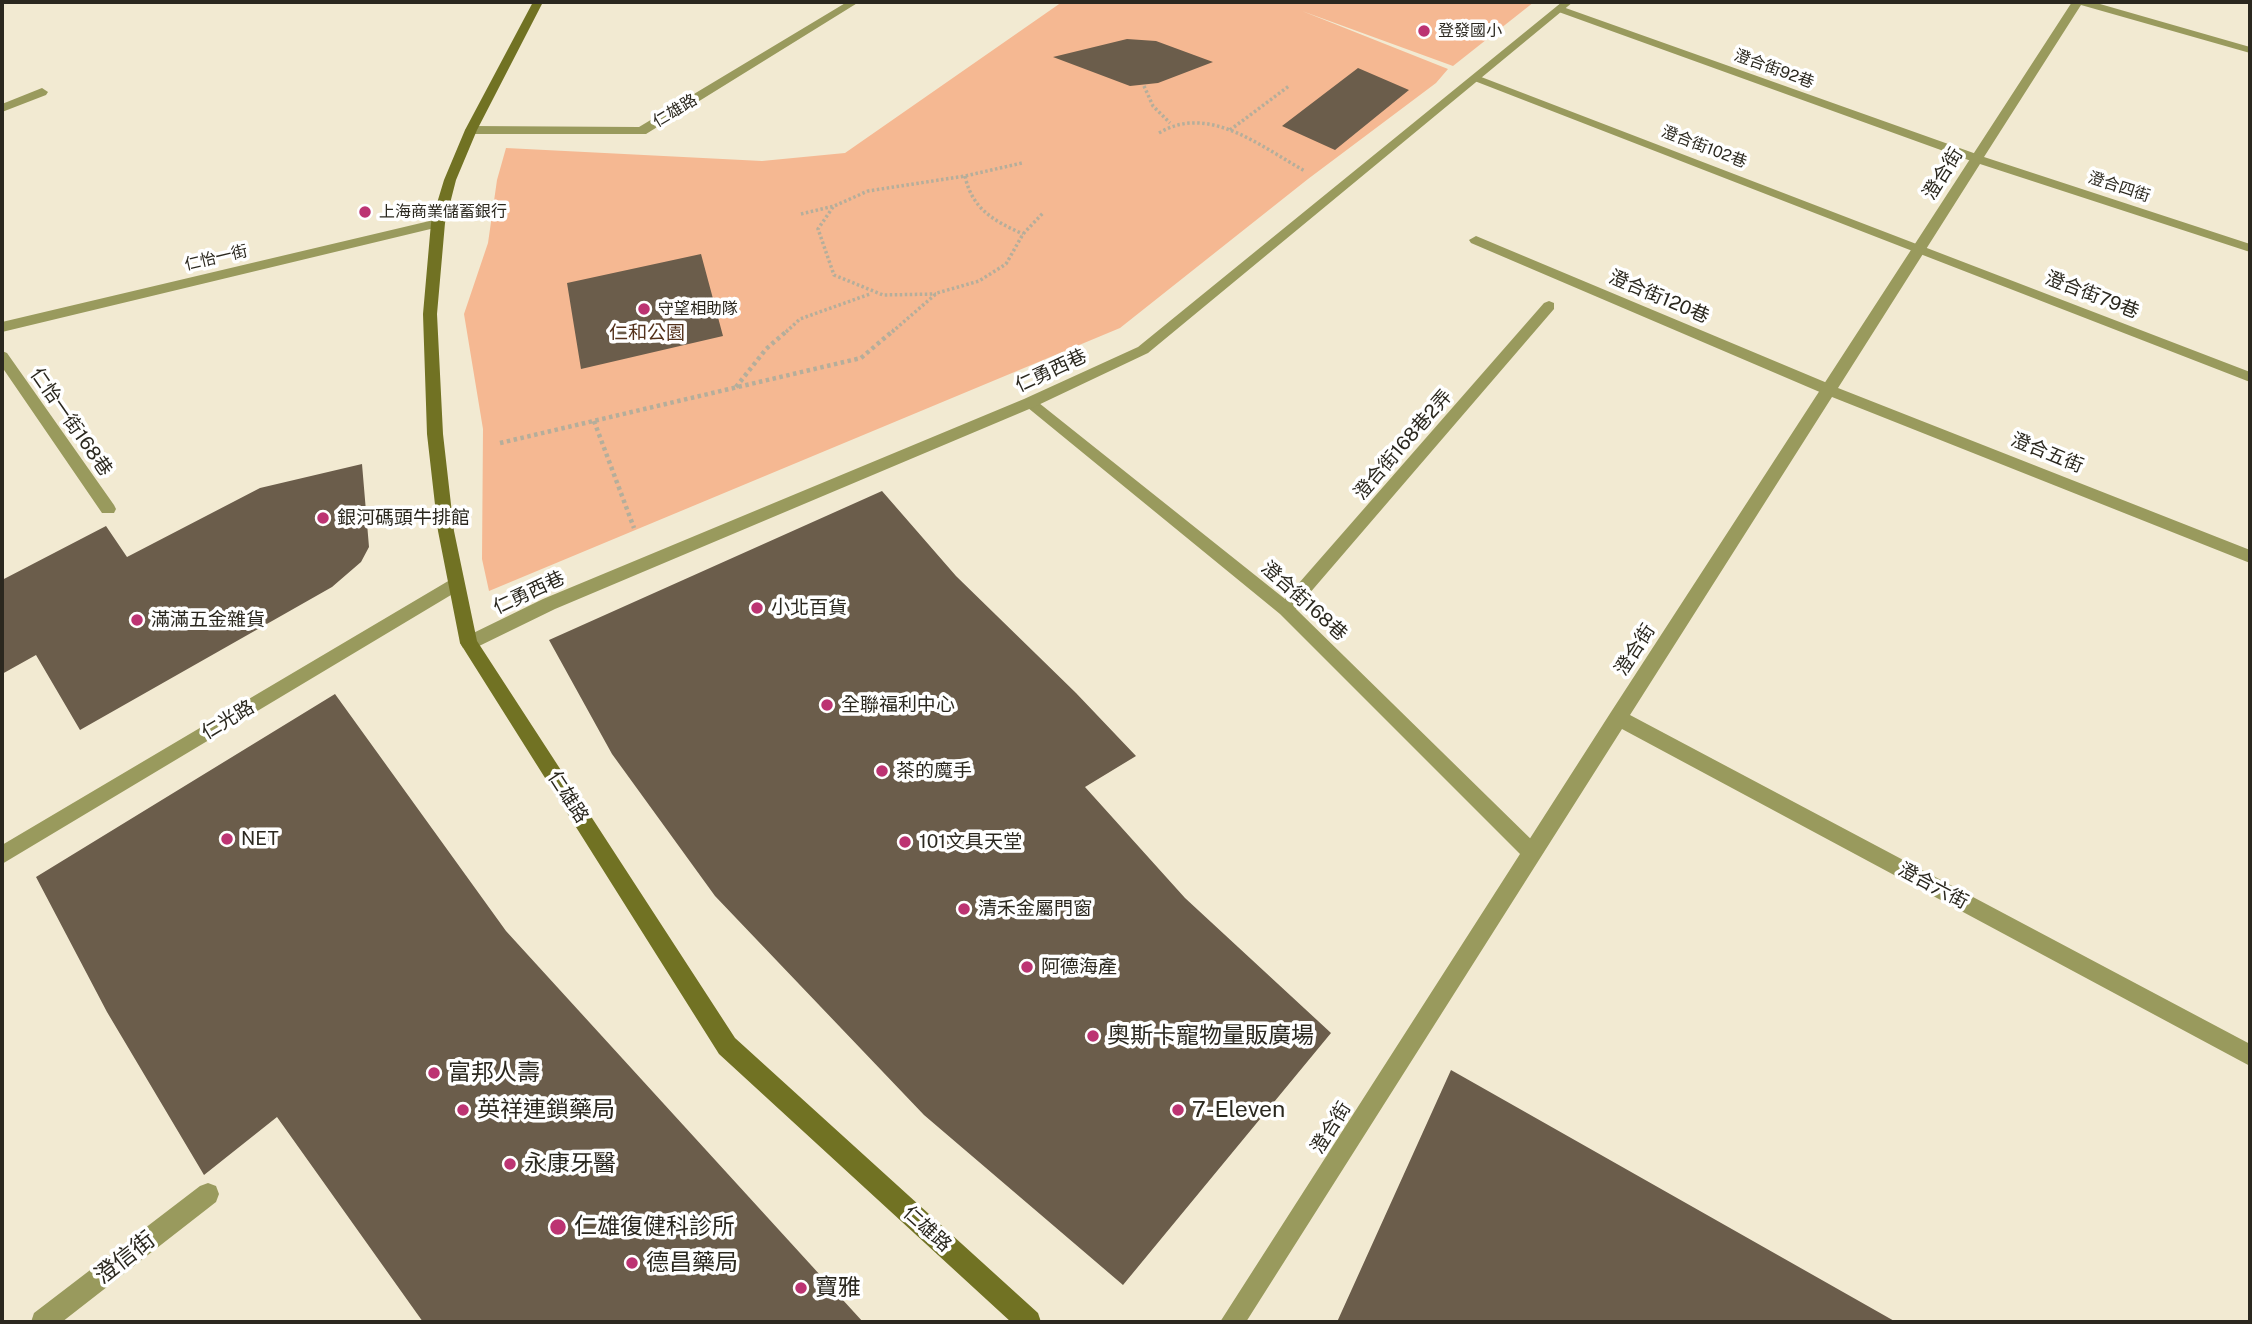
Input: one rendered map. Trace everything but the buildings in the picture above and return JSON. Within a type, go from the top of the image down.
[{"type":"street","name":"仁雄路","points":[[538,2],[471,130],[450,180],[438,223],[430,314],[435,434],[455,584],[469,643],[727,1045],[1029,1322]]},
{"type":"street","name":"仁雄路","points":[[471,130],[642,131],[854,2]]},
{"type":"street","points":[[2080,2],[2250,50]]},
{"type":"street","name":"澄合街","points":[[1233,1322],[1827,388],[1920,250],[2080,2]]},
{"type":"street","name":"澄合街92巷","points":[[1564,5],[1978,159]]},
{"type":"street","name":"仁勇西巷","points":[[469,643],[549,604],[1029,403],[1143,350],[1564,5]]},
{"type":"street","name":"澄合街102巷","points":[[1476,78],[1920,250]]},
{"type":"street","points":[[2,108],[42,92]]},
{"type":"street","name":"澄合四街","points":[[1978,159],[2250,248]]},
{"type":"street","name":"仁怡一街","points":[[2,327],[438,223]]},
{"type":"street","name":"澄合街120巷","points":[[1476,240],[1827,388]]},
{"type":"street","name":"澄合街79巷","points":[[1920,250],[2250,377]]},
{"type":"street","name":"澄合街168巷2弄","points":[[1286,609],[1549,306]]},
{"type":"street","name":"仁怡一街168巷","points":[[2,356],[108,509]]},
{"type":"street","name":"澄合五街","points":[[1827,388],[2250,557]]},
{"type":"street","name":"澄合街168巷","points":[[1029,403],[1286,609],[1531,852]]},
{"type":"street","name":"仁光路","points":[[2,855],[455,584]]},
{"type":"street","name":"澄合六街","points":[[1617,718],[2250,1055]]},
{"type":"street","name":"澄信街","points":[[43,1322],[208,1194]]},
{"type":"path","points":[[1144,86],[1153,106],[1170,123]]},
{"type":"path","points":[[1230,130],[1289,86]]},
{"type":"path","points":[[1159,133],[1170,123],[1194,119],[1230,130],[1340,189]]},
{"type":"path","points":[[801,214],[834,206],[868,191],[965,176],[1023,163]]},
{"type":"path","points":[[965,176],[967,194],[991,220],[1023,234]]},
{"type":"path","points":[[834,206],[818,229],[834,275],[870,294],[898,299],[937,293],[979,281],[1006,264],[1023,234],[1044,212]]},
{"type":"path","points":[[500,443],[861,358],[937,293]]},
{"type":"path","points":[[735,388],[766,349],[800,319],[870,294]]},
{"type":"path","points":[[594,421],[649,562]]},
{"type":"green space","name":"仁和公園","points":[[1062,2],[1534,2],[1453,66],[1302,11],[1448,69],[1436,83],[1308,179],[1120,328],[489,591],[482,559],[483,429],[464,314],[488,243],[497,180],[506,148],[762,161],[845,153]]},
{"type":"place","name":"登發國小","points":[[1424,31]]},
{"type":"place","name":"上海商業儲蓄銀行","points":[[365,212]]},
{"type":"place","name":"守望相助隊","points":[[644,309]]},
{"type":"place","name":"銀河碼頭牛排館","points":[[323,518]]},
{"type":"place","name":"小北百貨","points":[[757,608]]},
{"type":"place","name":"滿滿五金雜貨","points":[[137,620]]},
{"type":"place","name":"全聯福利中心","points":[[827,705]]},
{"type":"place","name":"茶的魔手","points":[[882,771]]},
{"type":"place","name":"NET","points":[[227,839]]},
{"type":"place","name":"101文具天堂","points":[[905,842]]},
{"type":"place","name":"清禾金屬門窗","points":[[964,909]]},
{"type":"place","name":"阿德海產","points":[[1027,967]]},
{"type":"place","name":"奧斯卡寵物量販廣場","points":[[1093,1036]]},
{"type":"place","name":"富邦人壽","points":[[434,1073]]},
{"type":"place","name":"英祥連鎖藥局","points":[[463,1110]]},
{"type":"place","name":"7-Eleven","points":[[1178,1110]]},
{"type":"place","name":"永康牙醫","points":[[510,1164]]},
{"type":"place","name":"仁雄復健科診所","points":[[558,1227]]},
{"type":"place","name":"德昌藥局","points":[[632,1263]]},
{"type":"place","name":"寶雅","points":[[801,1288]]}]
